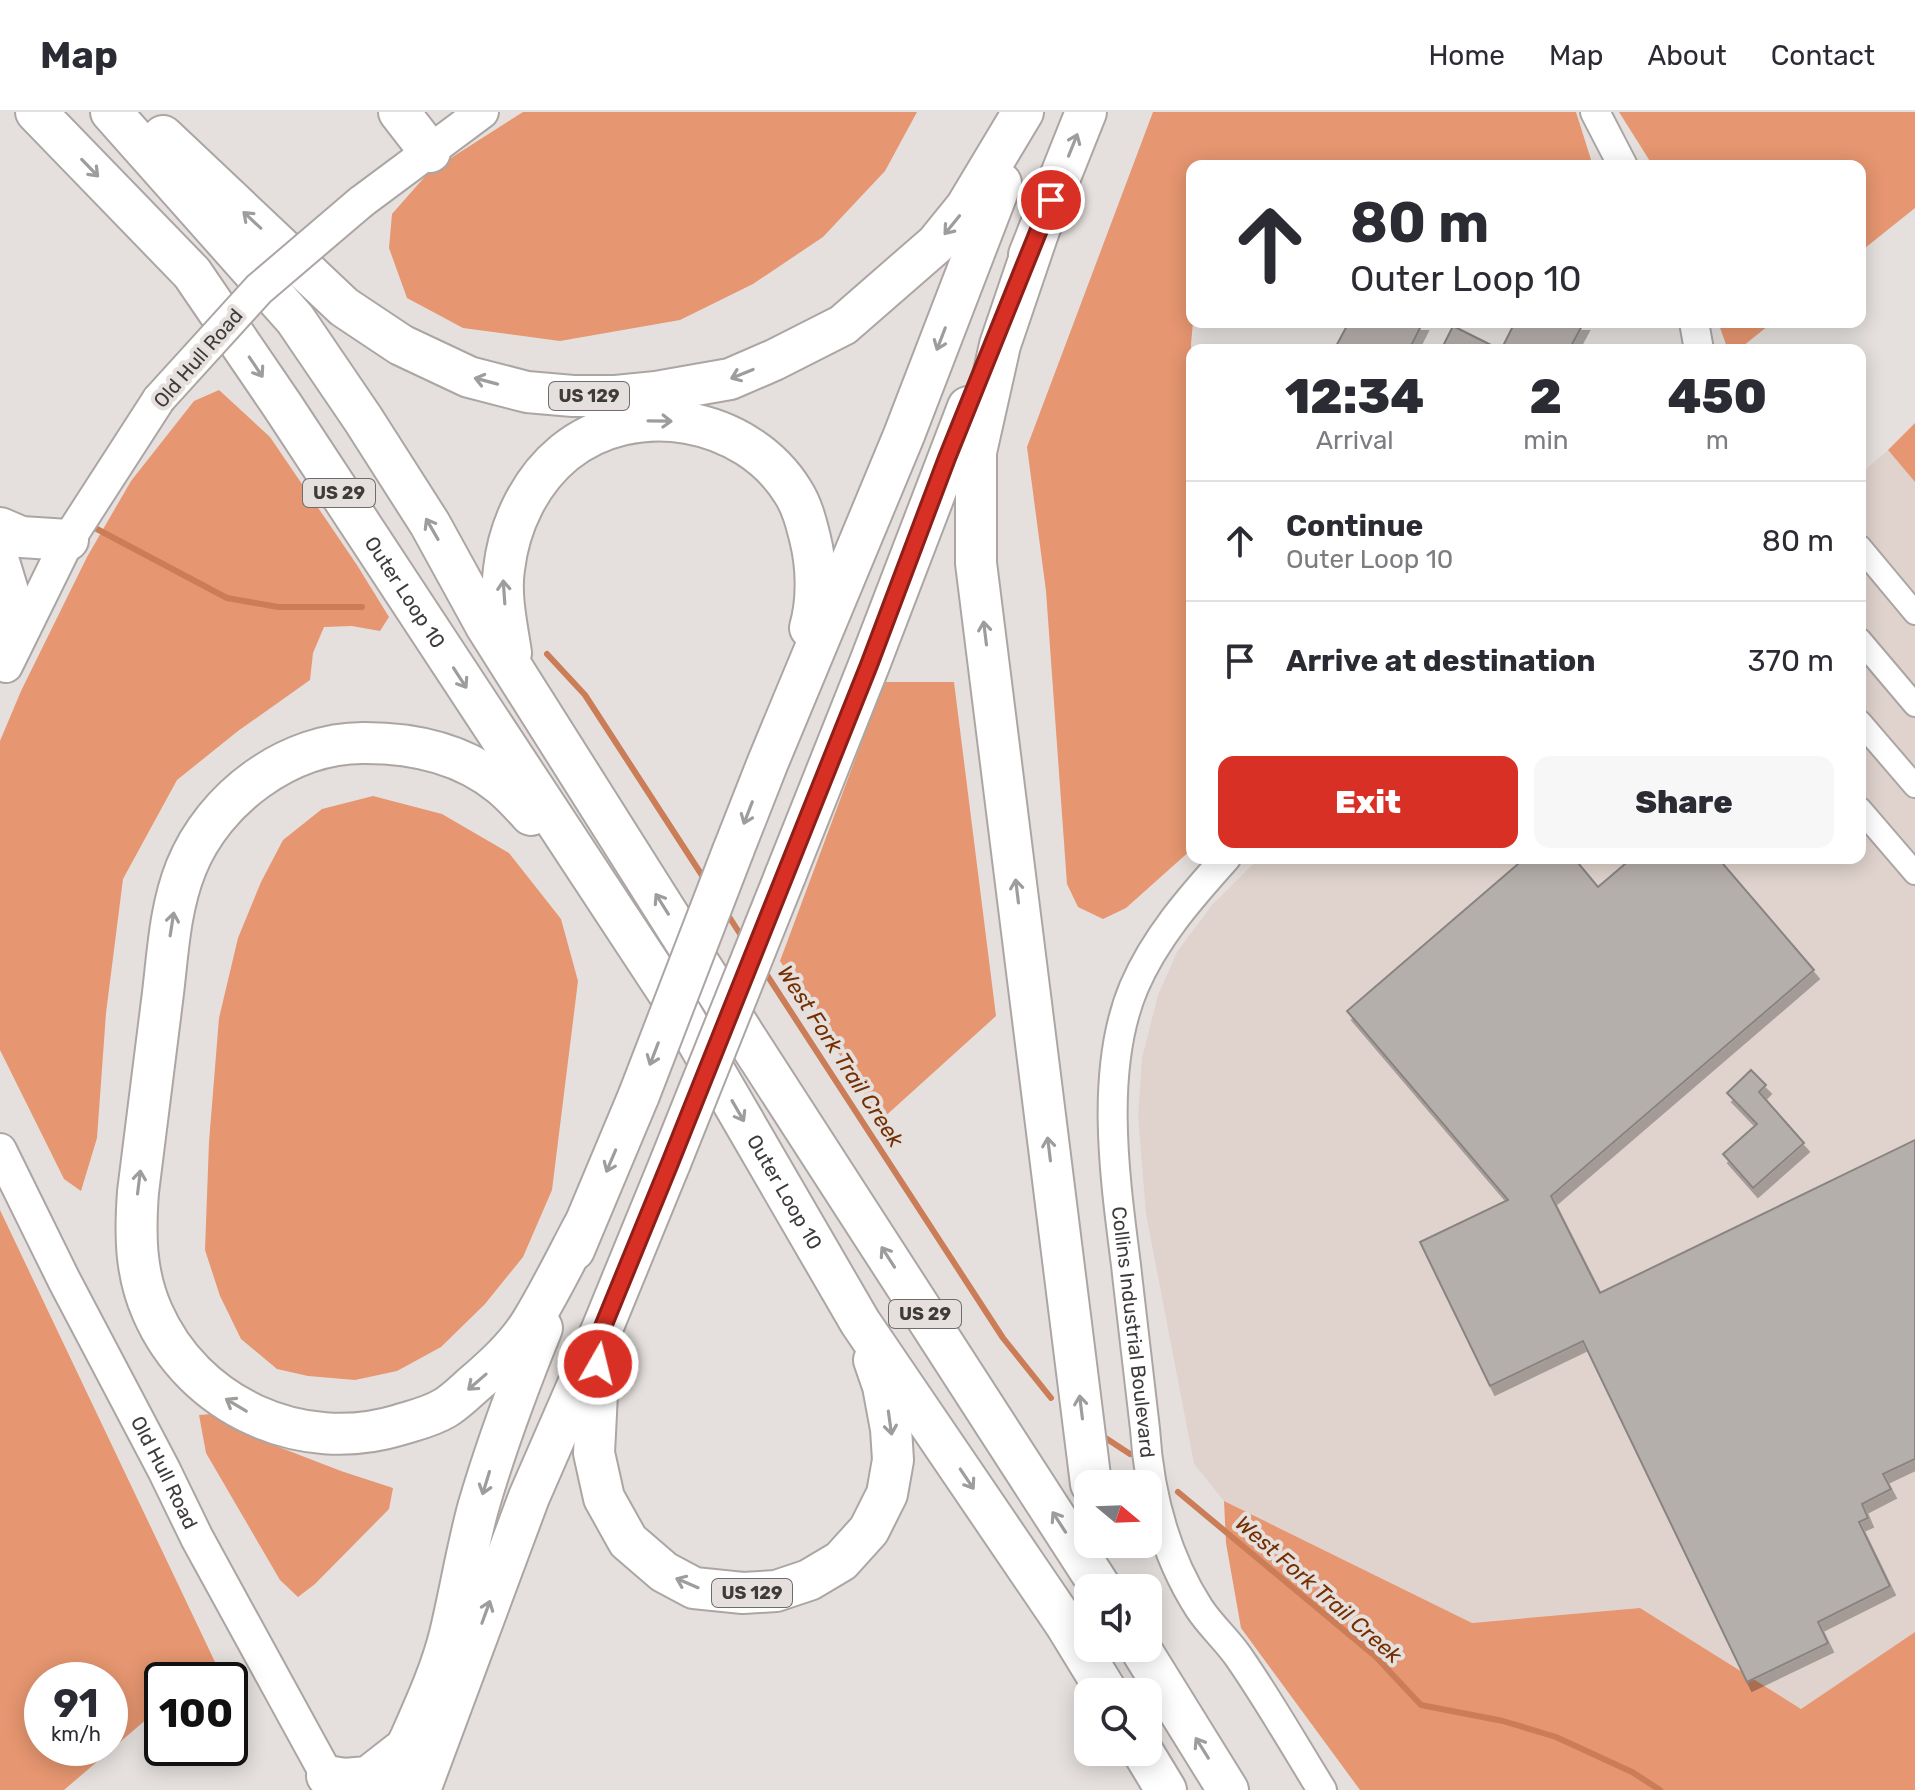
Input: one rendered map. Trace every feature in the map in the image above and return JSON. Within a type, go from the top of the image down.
[{"type":"highway","name":"Outer Loop 10","points":[[36,112],[192,273],[675,1003],[860,1322]]},
{"type":"highway","name":"US 29","points":[[111,112],[295,319],[363,419],[422,511],[513,669],[748,1041],[1092,1574]]},
{"type":"highway","name":"US 129","points":[[138,112],[344,307],[401,345],[469,377],[527,392],[616,396],[730,379],[843,325],[936,244],[966,207],[1025,112]]},
{"type":"highway","points":[[399,112],[430,152]]},
{"type":"highway","points":[[381,1790],[406,1747],[430,1695],[450,1636],[478,1509],[520,1381],[639,1095],[768,762],[904,435],[1025,112]]},
{"type":"highway","name":"US 129","points":[[860,1322],[883,1386],[893,1460],[887,1494],[869,1530],[841,1561],[809,1580],[776,1591],[743,1593],[694,1588],[664,1572],[628,1541],[604,1498],[594,1453],[600,1334],[869,665],[947,458],[1086,112]]},
{"type":"highway","points":[[1039,230],[1000,345],[976,452],[976,563],[1089,1470]]},
{"type":"highway","points":[[513,669],[503,572],[512,532],[536,484],[565,453],[587,438],[627,423],[651,420],[684,422],[710,428],[736,438],[756,451],[778,472],[794,494],[806,521],[815,555],[811,622],[768,762]]},
{"type":"highway","points":[[0,528],[21,537],[68,540]]},
{"type":"highway","points":[[0,565],[10,598],[0,660]]},
{"type":"highway","points":[[583,1227],[530,1325],[488,1373],[468,1390],[447,1407],[425,1418],[384,1430],[338,1435],[290,1428],[245,1411],[220,1396],[180,1359],[152,1310],[144,1287],[135,1233],[173,918],[179,891],[199,843],[219,814],[239,793],[262,776],[287,762],[336,745],[389,743],[444,753],[502,785],[607,903]]},
{"type":"highway","name":"US 29","points":[[860,1322],[1066,1625],[1098,1678]]},
{"type":"highway","points":[[420,1790],[529,1497],[600,1334]]},
{"type":"highway","points":[[1149,1662],[1228,1790]]},
{"type":"highway","points":[[331,1783],[368,1777],[406,1747]]},
{"type":"highway","points":[[1151,1766],[1166,1790]]},
{"type":"main road","name":"Old Hull Road","points":[[0,678],[68,540],[159,399],[259,289],[361,202],[482,112]]},
{"type":"main road","name":"Old Hull Road","points":[[0,1150],[197,1538],[331,1783]]},
{"type":"street","points":[[1595,112],[1620,160]]},
{"type":"street","points":[[1866,554],[1915,613]]},
{"type":"street","points":[[1866,647],[1915,705]]},
{"type":"street","points":[[1866,729],[1915,786]]},
{"type":"street","points":[[1866,816],[1915,873]]},
{"type":"street","name":"Collins Industrial Boulevard","points":[[1220,864],[1192,895],[1159,940],[1133,990],[1124,1016],[1114,1071],[1119,1211],[1147,1457],[1157,1512],[1176,1565],[1200,1609],[1237,1655],[1322,1790]]},
{"type":"shaded area","points":[[523,112],[917,112],[885,171],[823,237],[753,284],[680,320],[560,341],[463,328],[407,298],[389,248],[392,214],[429,172]]},
{"type":"shaded area","points":[[1153,112],[1576,112],[1591,160],[1186,160],[1186,328],[1192,328],[1191,344],[1186,344],[1186,854],[1126,908],[1103,919],[1078,907],[1067,884],[1046,591],[1027,447]]},
{"type":"shaded area","points":[[1619,112],[1915,112],[1915,208],[1866,247],[1866,160],[1649,160]]},
{"type":"shaded area","points":[[1720,328],[1766,328],[1746,344],[1726,344]]},
{"type":"shaded area","points":[[219,390],[270,437],[389,617],[380,631],[352,626],[324,627],[313,653],[310,680],[238,731],[177,780],[123,879],[106,1013],[97,1138],[81,1191],[64,1179],[0,1050],[0,741],[87,557],[131,481],[194,401]]},
{"type":"shaded area","points":[[1915,423],[1915,482],[1888,450]]},
{"type":"shaded area","points":[[1888,450],[1915,482],[1915,1632],[1801,1709],[1640,1608],[1472,1623],[1224,1501],[1194,1464],[1146,1214],[1138,1115],[1142,1058],[1158,995],[1177,952],[1212,905],[1253,864],[1866,864],[1866,469]]},
{"type":"shaded area","points":[[884,682],[954,682],[996,1016],[881,1120],[780,961]]},
{"type":"shaded area","points":[[373,796],[442,814],[509,853],[561,919],[578,981],[552,1190],[523,1257],[485,1304],[441,1347],[397,1371],[355,1380],[308,1376],[277,1369],[241,1339],[220,1296],[205,1250],[209,1142],[219,1018],[238,938],[261,882],[283,840],[322,809]]},
{"type":"shaded area","points":[[0,1210],[215,1662],[144,1662],[144,1721],[128,1735],[128,1662],[24,1662],[24,1766],[92,1766],[64,1790],[0,1790]]},
{"type":"shaded area","points":[[212,1414],[271,1444],[393,1488],[389,1509],[315,1584],[298,1597],[280,1580],[206,1453],[199,1415]]},
{"type":"shaded area","points":[[1224,1501],[1472,1623],[1640,1608],[1801,1709],[1915,1632],[1915,1790],[1360,1790],[1241,1628],[1226,1543]]},
{"type":"building","points":[[1346,328],[1420,328],[1412,344],[1337,344]]},
{"type":"building","points":[[1452,328],[1457,328],[1489,344],[1444,344]]},
{"type":"building","points":[[1512,328],[1581,328],[1572,344],[1504,344]]},
{"type":"building","points":[[1518,864],[1579,864],[1598,887],[1625,864],[1723,864],[1814,970],[1551,1196],[1600,1293],[1915,1140],[1915,1459],[1883,1474],[1891,1489],[1862,1504],[1868,1518],[1859,1522],[1890,1586],[1818,1622],[1828,1643],[1747,1682],[1583,1341],[1490,1386],[1420,1242],[1508,1200],[1347,1011]]},
{"type":"building","points":[[1751,1070],[1766,1085],[1759,1092],[1804,1143],[1753,1188],[1723,1154],[1757,1124],[1727,1093]]},
{"type":"waterway","name":"West Fork Trail Creek","points":[[95,528],[227,598],[278,607],[362,607]]},
{"type":"waterway","name":"West Fork Trail Creek","points":[[547,654],[585,695],[705,880]]},
{"type":"waterway","name":"West Fork Trail Creek","points":[[726,912],[744,940]]},
{"type":"waterway","name":"West Fork Trail Creek","points":[[763,969],[1003,1338],[1051,1398]]},
{"type":"waterway","name":"West Fork Trail Creek","points":[[1104,1437],[1130,1454]]},
{"type":"waterway","name":"West Fork Trail Creek","points":[[1178,1492],[1376,1657],[1421,1705],[1503,1721],[1556,1737],[1632,1772],[1660,1790]]},
{"type":"route","points":[[598,1364],[600,1334],[869,665],[947,458],[1051,200]]}]
